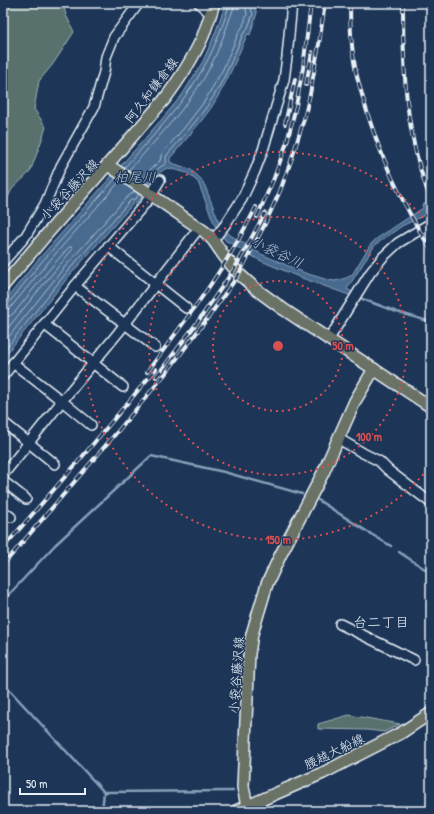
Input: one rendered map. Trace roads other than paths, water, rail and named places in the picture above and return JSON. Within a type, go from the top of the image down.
[{"type":"main road","name":"阿久和鎌倉線","points":[[108,165],[148,120],[177,83],[189,64],[203,36],[213,8]]},
{"type":"main road","name":"小袋谷藤沢線","points":[[3,286],[46,234],[108,165],[199,228],[216,237],[224,256],[239,274],[257,290],[431,407]]},
{"type":"main road","name":"小袋谷藤沢線","points":[[247,809],[243,787],[249,654],[252,634],[267,584],[339,439],[356,401],[374,369]]},
{"type":"main road","name":"腰越大船線","points":[[247,809],[323,773],[401,733],[431,714]]},
{"type":"main road","points":[[236,811],[247,809]]},
{"type":"street","points":[[3,262],[25,237],[45,204],[61,166],[94,108],[104,72],[106,57],[114,37],[139,3]]},
{"type":"street","points":[[199,3],[213,8]]},
{"type":"street","points":[[216,237],[242,199],[255,171],[277,105],[284,80],[292,3]]},
{"type":"street","points":[[3,376],[75,286],[148,200],[160,180]]},
{"type":"street","points":[[329,339],[370,273],[383,257],[398,243],[431,223]]},
{"type":"street","points":[[32,227],[46,234]]},
{"type":"street","points":[[3,475],[125,324],[199,228]]},
{"type":"street","points":[[108,246],[186,308]]},
{"type":"street","points":[[75,286],[155,347]]},
{"type":"street","points":[[44,324],[92,364],[123,387]]},
{"type":"street","points":[[12,363],[91,425]]},
{"type":"street","points":[[3,422],[55,464]]},
{"type":"street","points":[[339,439],[379,461],[388,470],[431,503]]},
{"type":"street","points":[[3,481],[26,498]]},
{"type":"street","points":[[3,511],[11,517]]},
{"type":"street","points":[[340,624],[414,660]]},
{"type":"water","name":"柏尾川","points":[[226,3],[257,3],[255,9],[257,13],[250,35],[247,35],[235,63],[211,108],[170,158],[170,162],[190,169],[201,179],[219,222],[230,235],[261,254],[305,273],[335,281],[352,275],[370,245],[376,239],[423,208],[422,205],[431,201],[431,210],[425,215],[402,226],[375,245],[347,289],[361,297],[359,300],[259,260],[226,241],[215,226],[198,182],[187,173],[168,168],[158,175],[152,185],[137,202],[133,203],[70,275],[3,358],[3,303],[36,262],[182,95],[203,61]]},
{"type":"waterway","name":"小袋谷川","points":[[357,297],[397,312],[431,322]]},
{"type":"waterway","points":[[3,601],[55,545],[151,456],[224,472],[302,494]]},
{"type":"waterway","points":[[318,500],[391,546]]},
{"type":"waterway","points":[[399,552],[431,573]]},
{"type":"waterway","points":[[3,683],[104,792],[102,811]]},
{"type":"waterway","points":[[104,792],[233,791]]},
{"type":"railway","points":[[257,217],[274,178],[287,142],[303,68],[311,3]]},
{"type":"railway","points":[[3,565],[166,373],[239,274],[265,224],[280,191],[292,158],[310,94],[325,3]]},
{"type":"railway","points":[[350,3],[351,40],[355,67],[371,124],[393,180],[411,216],[431,250]]},
{"type":"railway","points":[[403,3],[407,103],[416,152],[422,176],[431,200]]},
{"type":"railway","points":[[306,85],[312,52]]},
{"type":"railway","points":[[285,124],[295,79]]},
{"type":"railway","points":[[147,372],[196,306],[219,272],[256,207]]},
{"type":"railway","points":[[156,377],[199,320],[235,268],[265,213]]},
{"type":"railway","points":[[3,548],[156,369]]},
{"type":"district","name":"台二丁目","points":[[381,622]]}]
